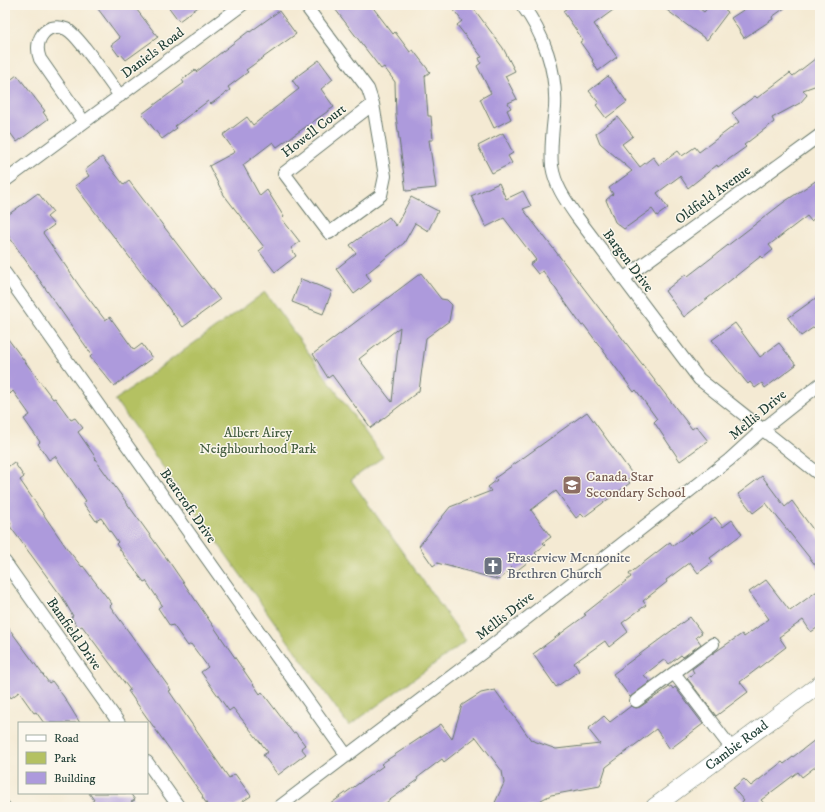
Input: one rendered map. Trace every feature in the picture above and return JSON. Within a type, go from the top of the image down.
[{"type":"main road","name":"Cambie Road","points":[[654,807],[819,686]]},
{"type":"street","name":"Daniels Road","points":[[5,181],[242,5]]},
{"type":"street","name":"Howell Court","points":[[305,5],[368,89],[373,104],[385,176],[381,195],[329,232],[284,174],[373,104]]},
{"type":"street","name":"Bargen Drive","points":[[522,5],[533,19],[545,48],[554,77],[555,107],[551,139],[552,166],[559,190],[577,217],[699,379],[820,475]]},
{"type":"street","name":"Daniels Road","points":[[84,122],[40,59],[37,52],[41,36],[47,31],[61,28],[73,34],[120,96]]},
{"type":"street","name":"Oldfield Avenue","points":[[624,279],[820,135]]},
{"type":"street","name":"Bearcroft Drive","points":[[5,273],[347,756]]},
{"type":"street","name":"Mellis Drive","points":[[279,807],[699,483],[820,384]]},
{"type":"street","name":"Bamfield Drive","points":[[5,562],[118,722]]},
{"type":"street","points":[[636,701],[713,644]]},
{"type":"street","points":[[674,673],[732,749]]},
{"type":"street","points":[[148,763],[179,807]]},
{"type":"green space","name":"Albert Airey Neighbourhood Park","points":[[265,292],[383,457],[351,480],[466,641],[349,726],[115,400]]},
{"type":"building","points":[[95,5],[133,5],[158,37],[126,60],[121,54],[119,56],[111,45],[120,38]]},
{"type":"building","points":[[167,5],[201,5],[179,21]]},
{"type":"building","points":[[332,5],[371,5],[393,34],[395,32],[410,52],[413,50],[430,72],[425,76],[428,116],[431,116],[433,140],[429,140],[436,188],[406,191],[396,116],[395,82],[384,67],[381,69]]},
{"type":"building","points":[[450,5],[471,5],[503,48],[515,71],[505,76],[517,99],[508,103],[511,108],[507,110],[511,119],[494,128],[480,99],[491,93],[477,66],[481,63],[479,58],[482,57],[457,25],[462,21]]},
{"type":"building","points":[[571,5],[620,5],[594,24],[617,57],[598,71],[592,61],[593,60],[580,42],[583,40],[563,11]]},
{"type":"building","points":[[660,5],[695,5],[704,12],[710,5],[719,5],[728,12],[707,40]]},
{"type":"building","points":[[751,5],[789,5],[772,17],[773,19],[744,38],[731,18]]},
{"type":"building","points":[[279,11],[296,34],[246,70],[248,72],[228,87],[230,90],[211,104],[208,101],[175,126],[177,128],[162,139],[142,114],[184,83],[182,80],[195,70],[196,72],[249,31],[250,32]]},
{"type":"building","points":[[820,55],[820,84],[803,90],[807,95],[800,103],[772,118],[774,122],[744,145],[746,147],[718,167],[717,165],[688,188],[680,176],[657,193],[668,208],[657,216],[652,209],[624,229],[615,222],[606,200],[613,194],[609,188],[632,171],[600,143],[596,133],[618,117],[633,136],[622,144],[640,167],[653,157],[659,165],[678,151],[682,156],[695,147],[699,152],[739,122],[732,113],[755,96],[757,98],[790,73],[793,76]]},
{"type":"building","points":[[319,60],[333,79],[321,89],[334,107],[277,147],[273,142],[243,165],[260,196],[267,190],[284,217],[282,219],[300,242],[291,248],[296,256],[275,272],[259,251],[264,247],[224,195],[209,166],[235,152],[223,135],[247,117],[253,125],[299,89],[292,80]]},
{"type":"building","points":[[17,75],[45,111],[43,112],[48,119],[17,142],[5,126],[5,84]]},
{"type":"building","points":[[608,76],[627,102],[606,118],[596,105],[599,103],[589,91]]},
{"type":"building","points":[[503,133],[513,153],[508,156],[512,163],[492,173],[478,146]]},
{"type":"building","points":[[102,157],[124,185],[129,181],[220,300],[183,327],[75,186],[89,176],[85,170]]},
{"type":"building","points":[[820,178],[820,214],[811,221],[807,216],[769,245],[773,250],[763,258],[761,256],[684,317],[665,291],[686,274],[688,276],[784,202]]},
{"type":"building","points":[[499,183],[506,199],[523,191],[531,206],[523,209],[692,429],[696,426],[708,441],[680,461],[654,422],[657,419],[636,390],[634,392],[584,325],[582,326],[543,271],[538,274],[530,264],[536,260],[504,218],[486,227],[471,196]]},
{"type":"building","points":[[38,193],[53,212],[47,217],[54,225],[43,233],[80,287],[105,320],[110,317],[134,350],[142,344],[152,358],[114,386],[90,357],[92,355],[5,231],[5,217]]},
{"type":"building","points":[[411,197],[438,211],[428,231],[415,223],[404,243],[366,274],[371,281],[354,294],[336,269],[356,253],[350,245],[389,217],[396,226]]},
{"type":"building","points":[[421,273],[441,299],[447,300],[452,305],[449,321],[426,338],[419,391],[371,428],[332,375],[328,378],[313,354]],"holes":[[[400,327],[392,402],[359,359]]]},
{"type":"building","points":[[301,279],[332,291],[323,314],[292,302]]},
{"type":"building","points":[[820,295],[820,323],[801,336],[788,318]]},
{"type":"building","points":[[735,323],[760,357],[779,343],[796,365],[765,388],[762,383],[755,388],[750,382],[748,384],[712,340]]},
{"type":"building","points":[[5,335],[53,399],[55,398],[71,420],[75,418],[83,428],[78,432],[96,458],[95,459],[170,563],[260,694],[262,692],[293,733],[295,732],[305,745],[301,748],[306,754],[278,775],[263,755],[268,752],[233,708],[229,711],[201,672],[208,667],[191,644],[188,646],[173,625],[170,626],[158,608],[162,605],[146,581],[144,582],[116,544],[118,542],[101,518],[96,521],[83,503],[86,501],[55,456],[49,460],[38,444],[40,442],[24,419],[30,415],[13,391],[10,394],[5,387]]},
{"type":"building","points":[[587,412],[633,475],[627,480],[630,483],[584,517],[581,514],[576,518],[556,491],[531,510],[551,537],[543,543],[545,545],[535,553],[537,555],[515,572],[511,567],[500,580],[437,563],[433,566],[419,546],[450,507],[491,491],[488,487],[497,480],[495,478]]},
{"type":"building","points":[[14,462],[24,477],[20,480],[68,550],[82,567],[83,566],[112,604],[110,606],[171,690],[169,691],[229,778],[235,774],[251,796],[234,807],[209,807],[202,797],[203,796],[128,691],[130,690],[82,626],[78,628],[62,597],[9,525],[11,524],[5,515],[5,469]]},
{"type":"building","points":[[762,476],[785,507],[792,501],[820,539],[820,571],[766,503],[753,513],[738,494]]},
{"type":"building","points":[[715,517],[723,527],[732,520],[742,534],[710,558],[713,562],[698,573],[690,562],[666,580],[667,582],[643,601],[646,605],[622,623],[628,632],[609,647],[605,641],[574,663],[579,671],[556,687],[533,654],[586,615],[584,614],[631,577],[629,574],[670,542],[673,546],[691,532],[692,534]]},
{"type":"building","points":[[766,580],[790,611],[820,589],[820,626],[811,632],[803,620],[779,637],[786,647],[740,682],[748,692],[716,716],[687,678],[694,673],[692,669],[712,654],[742,634],[744,637],[769,619],[749,592]]},
{"type":"building","points":[[690,617],[702,633],[696,637],[701,644],[683,657],[681,655],[669,664],[665,659],[644,675],[650,682],[630,697],[613,674]]},
{"type":"building","points":[[5,623],[49,683],[52,681],[79,722],[43,722],[36,712],[34,713],[19,692],[11,698],[5,688]]},
{"type":"building","points":[[671,686],[673,689],[675,687],[703,724],[670,749],[656,729],[606,767],[600,786],[551,795],[541,800],[538,807],[493,807],[504,783],[502,771],[476,737],[444,762],[442,759],[417,778],[418,780],[380,807],[326,807],[383,766],[381,764],[441,724],[452,739],[462,705],[481,693],[495,690],[531,740],[556,749],[600,744],[588,729],[604,716],[610,722],[631,706],[636,708],[640,707]]},
{"type":"building","points":[[820,736],[820,763],[802,777],[798,772],[761,800],[767,807],[736,807],[744,801],[733,788],[744,779],[751,786],[782,762],[784,764]]},
{"type":"building","points":[[90,794],[131,794],[135,800],[131,802],[135,807],[84,807],[94,800]]},
{"type":"railway","points":[[5,801],[10,807]]},
{"type":"place","name":"Canada Star Secondary School","points":[[572,485]]},
{"type":"place","name":"Fraserview Mennonite Brethren Church","points":[[493,566]]}]
